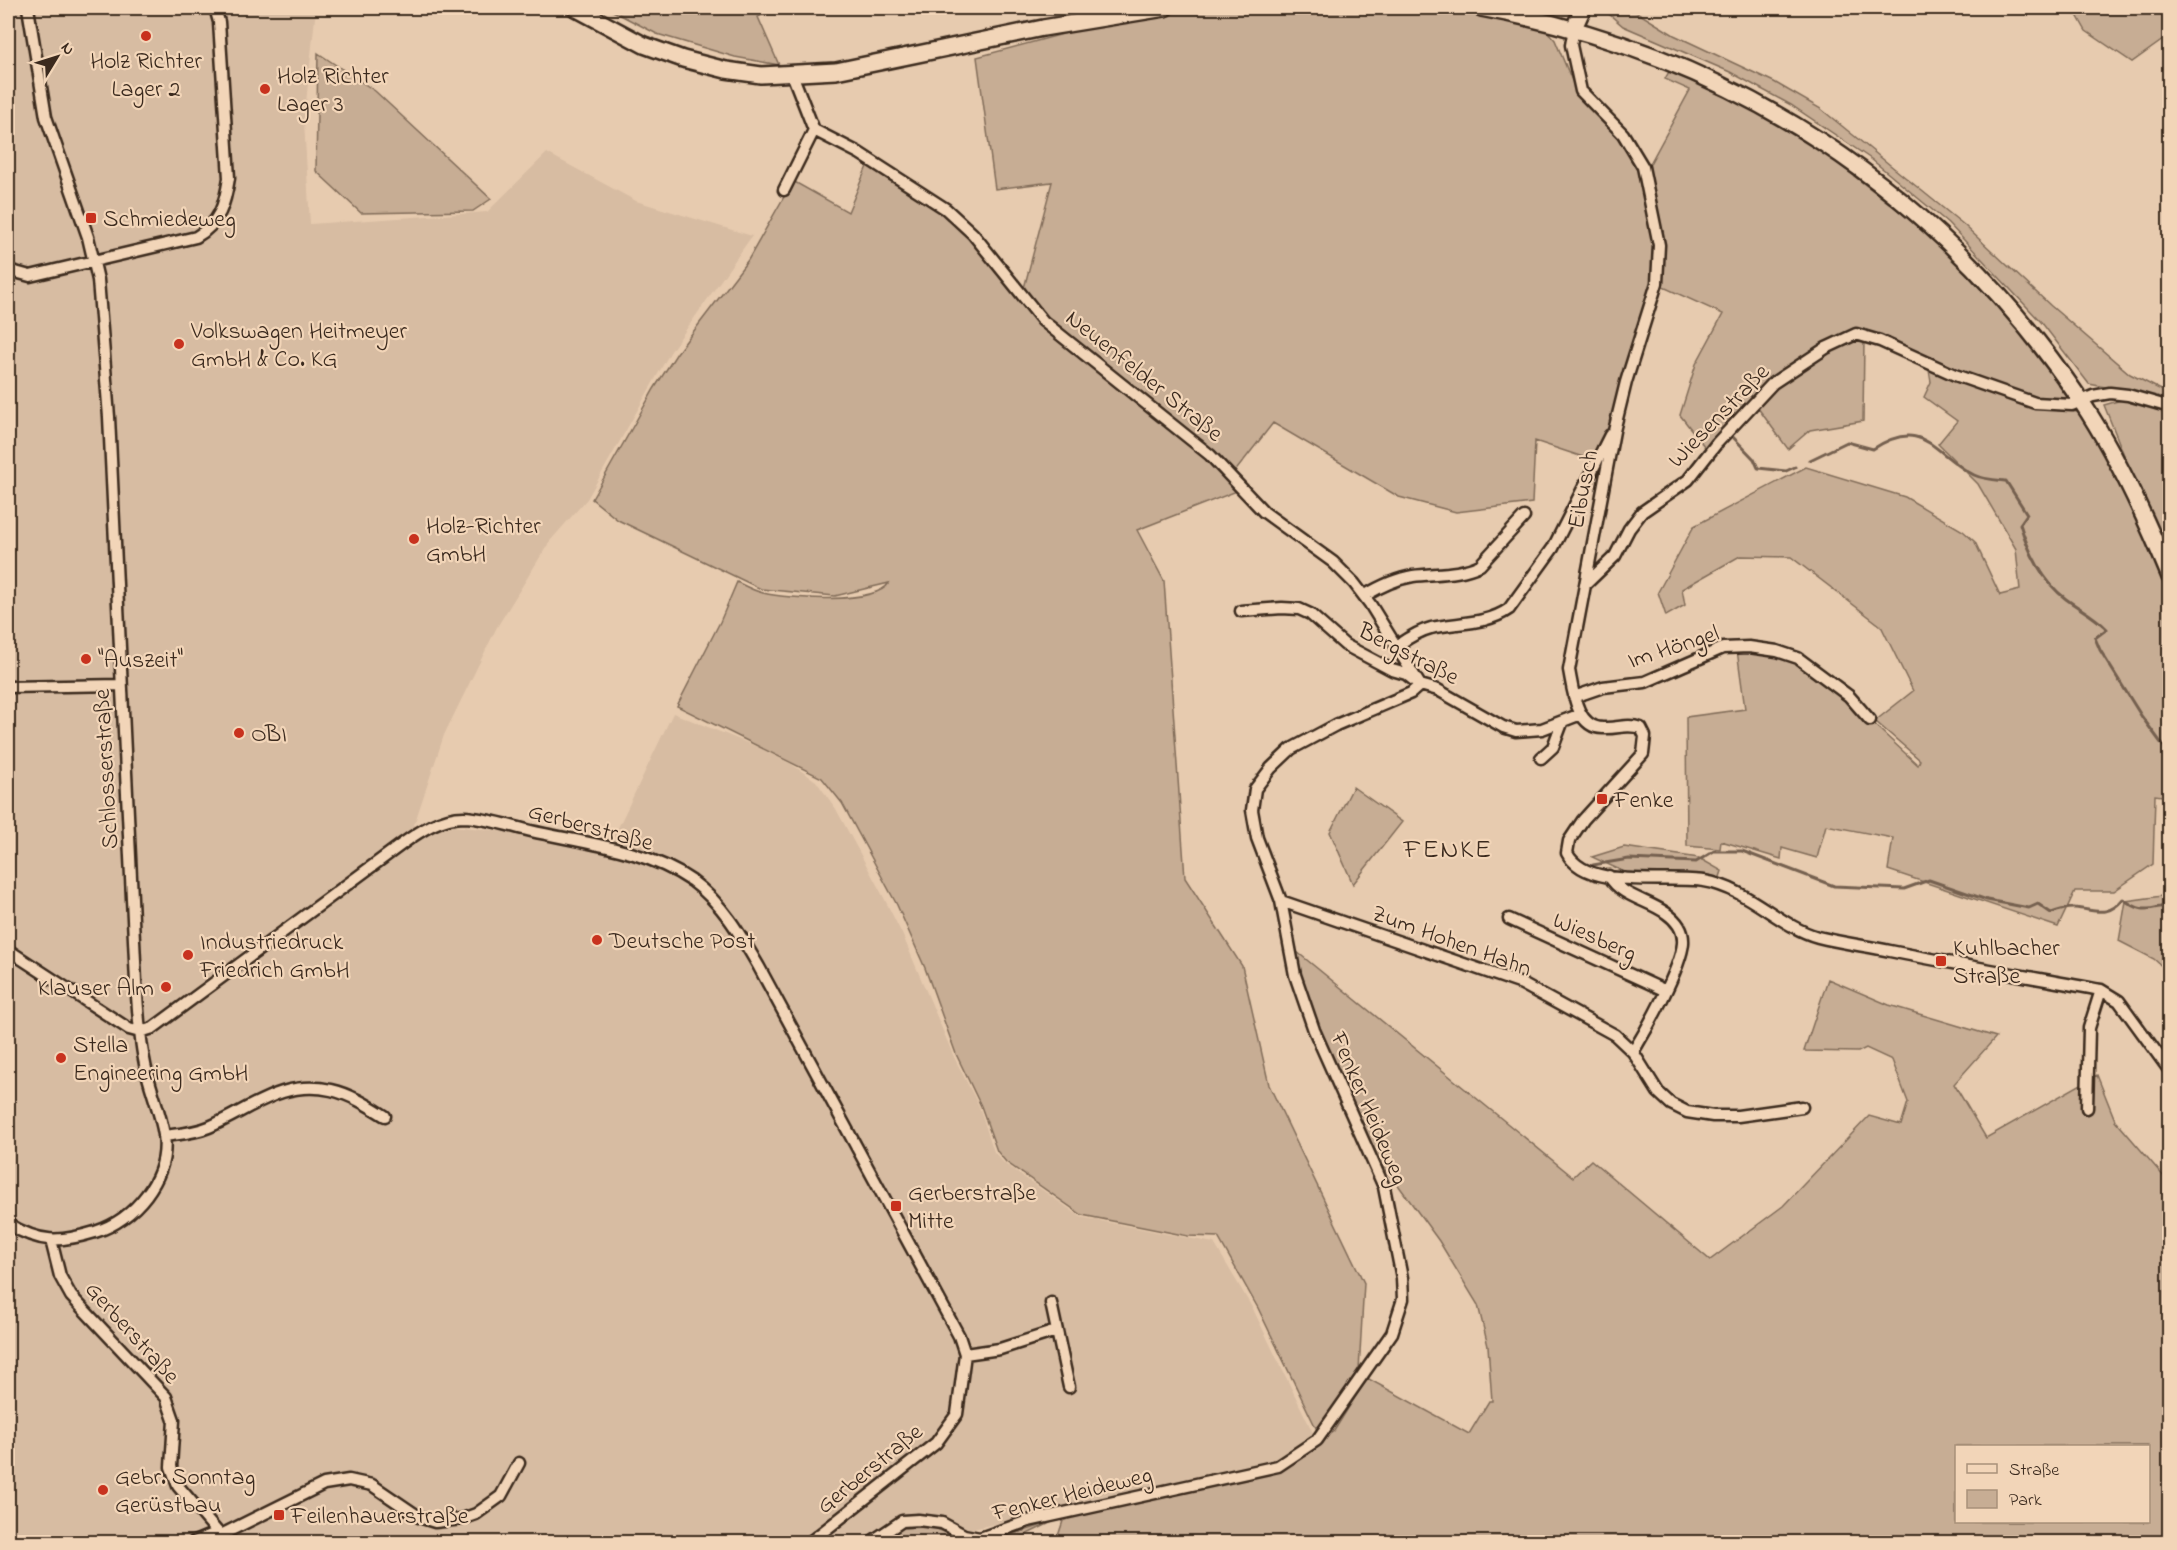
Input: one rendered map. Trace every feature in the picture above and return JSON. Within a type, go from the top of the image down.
[{"type":"main road","points":[[575,8],[644,45],[683,59],[726,70],[761,75],[857,67],[1043,28],[1165,8]]},
{"type":"main road","points":[[1481,8],[1574,28],[1657,57],[1737,92],[1783,116],[1865,170],[1939,232],[2034,334],[2082,402],[2116,460],[2149,525],[2169,577]]},
{"type":"main road","points":[[1574,28],[1583,8]]},
{"type":"street","name":"Schlosserstraße","points":[[8,1224],[25,1234],[66,1241],[101,1230],[135,1208],[154,1185],[162,1162],[164,1136],[144,1060],[140,1032],[121,685],[110,417],[95,263],[46,117],[28,8]]},
{"type":"street","points":[[8,270],[30,276],[95,263],[196,237],[206,231],[225,204],[229,178],[219,22],[215,8]]},
{"type":"street","name":"Eibusch","points":[[1574,28],[1570,45],[1581,91],[1623,134],[1643,167],[1659,245],[1657,284],[1626,382],[1614,431],[1569,670],[1574,697],[1581,714]]},
{"type":"street","points":[[784,190],[814,130],[792,74]]},
{"type":"street","name":"Neuenfelder Straße","points":[[814,130],[859,153],[946,209],[980,242],[1026,303],[1043,321],[1195,442],[1264,512],[1333,562],[1364,596],[1398,645],[1420,685]]},
{"type":"street","name":"Wiesenstraße","points":[[1585,585],[1615,556],[1629,529],[1642,512],[1688,480],[1717,443],[1773,383],[1826,348],[1856,334],[1880,340],[1955,375],[2035,403],[2072,405],[2082,402]]},
{"type":"street","points":[[2082,402],[2094,396],[2110,393],[2128,395],[2169,407]]},
{"type":"street","points":[[1398,645],[1431,628],[1480,621],[1499,616],[1509,609],[1553,548],[1604,444],[1614,431]]},
{"type":"street","points":[[1364,596],[1390,582],[1410,577],[1470,570],[1480,566],[1524,517]]},
{"type":"street","name":"Bergstraße","points":[[1241,610],[1299,609],[1310,614],[1345,645],[1392,670],[1406,674],[1420,685],[1438,690],[1503,727],[1516,731],[1529,731],[1562,723],[1581,714]]},
{"type":"street","name":"Im Höngel","points":[[1574,697],[1603,687],[1645,682],[1723,648],[1749,648],[1777,651],[1798,658],[1849,696],[1870,720]]},
{"type":"street","points":[[8,687],[121,685]]},
{"type":"street","name":"Fenker Heideweg","points":[[871,1542],[902,1521],[918,1520],[942,1523],[964,1535],[980,1538],[1028,1521],[1278,1466],[1317,1440],[1392,1333],[1402,1299],[1402,1278],[1384,1187],[1314,1030],[1295,975],[1281,901],[1257,838],[1252,810],[1255,789],[1272,768],[1296,746],[1336,725],[1411,693],[1420,685]]},
{"type":"street","points":[[1581,714],[1594,727],[1605,729],[1629,724],[1641,728],[1645,736],[1643,754],[1583,820],[1569,841],[1567,853],[1576,865],[1594,873],[1609,876],[1705,881],[1755,900],[1816,936],[2101,990],[2119,1001],[2169,1071]]},
{"type":"street","points":[[1541,758],[1553,747],[1562,723]]},
{"type":"street","name":"Gerberstraße","points":[[140,1032],[153,1028],[402,844],[435,823],[463,817],[642,857],[690,880],[714,899],[734,925],[873,1175],[959,1336],[965,1354],[957,1414],[936,1443],[810,1542]]},
{"type":"street","points":[[1609,876],[1617,888],[1665,912],[1680,924],[1684,941],[1679,960],[1651,1024],[1633,1052]]},
{"type":"street","name":"Zum Hohen Hahn","points":[[1281,901],[1522,984],[1615,1035],[1633,1052],[1658,1092],[1671,1104],[1686,1112],[1713,1116],[1738,1116],[1802,1107]]},
{"type":"street","name":"Wiesberg","points":[[1509,920],[1664,990]]},
{"type":"street","points":[[8,950],[129,1029],[140,1032]]},
{"type":"street","points":[[2087,1108],[2089,1028],[2101,990]]},
{"type":"street","points":[[164,1136],[209,1127],[255,1101],[285,1091],[309,1088],[332,1090],[362,1102],[385,1116]]},
{"type":"street","name":"Gerberstraße","points":[[51,1240],[60,1276],[71,1296],[166,1397],[174,1420],[171,1467],[178,1486],[222,1536]]},
{"type":"street","points":[[1051,1303],[1069,1387]]},
{"type":"street","points":[[965,1354],[1000,1348],[1056,1331]]},
{"type":"street","points":[[194,1542],[222,1536],[324,1484],[349,1480],[372,1485],[419,1517],[435,1522],[462,1519],[476,1514],[501,1496],[519,1463]]},
{"type":"shaded area","points":[[8,8],[316,8],[304,122],[310,224],[487,212],[547,153],[636,201],[752,236],[671,351],[587,499],[550,541],[497,627],[444,735],[411,834],[453,826],[512,832],[607,851],[673,713],[765,750],[791,764],[816,781],[836,809],[883,896],[903,936],[954,1057],[979,1106],[994,1152],[1005,1164],[1081,1217],[1214,1243],[1253,1309],[1316,1439],[1277,1464],[1177,1482],[968,1530],[941,1516],[899,1515],[865,1542],[8,1542]]},
{"type":"green space","points":[[607,8],[776,8],[758,17],[779,65],[735,57],[657,34]]},
{"type":"green space","points":[[1208,8],[1442,8],[1545,29],[1555,40],[1578,95],[1621,135],[1639,167],[1656,246],[1653,283],[1612,421],[1592,460],[1535,441],[1532,503],[1456,512],[1399,497],[1273,423],[1234,473],[1039,310],[1023,292],[1052,182],[995,189],[977,57],[1093,26]]},
{"type":"green space","points":[[1602,8],[1630,8],[1674,35],[1774,82],[1821,109],[1964,225],[2051,306],[2130,374],[2169,394],[2169,403],[2132,392],[2089,384],[2042,323],[1948,223],[1871,159],[1791,105],[1730,72],[1623,26]]},
{"type":"green space","points":[[2073,8],[2161,8],[2167,37],[2132,62],[2086,31]]},
{"type":"green space","points":[[318,53],[375,91],[491,199],[473,211],[361,213],[316,171]]},
{"type":"green space","points":[[1670,70],[1783,121],[1934,238],[2032,337],[2074,400],[2035,400],[1856,333],[1773,381],[1708,451],[1680,415],[1696,364],[1723,314],[1661,286],[1646,171],[1690,90],[1665,79]]},
{"type":"green space","points":[[868,164],[939,207],[973,239],[1028,311],[1205,455],[1237,491],[1137,530],[1164,581],[1185,878],[1242,966],[1269,1085],[1364,1283],[1359,1370],[1317,1430],[1258,1308],[1218,1237],[1188,1236],[1082,1215],[1006,1162],[997,1151],[981,1106],[956,1054],[925,968],[897,905],[842,803],[822,778],[677,706],[720,622],[737,582],[763,593],[810,598],[867,595],[881,590],[889,583],[835,596],[761,589],[618,520],[592,499],[654,389],[677,353],[748,260],[793,181],[848,212]]},
{"type":"green space","points":[[1856,338],[1864,339],[1863,421],[1810,430],[1788,449],[1755,404],[1799,367]]},
{"type":"green space","points":[[1928,364],[2037,406],[2084,413],[2144,505],[2104,405],[2128,398],[2169,410],[2170,797],[2155,795],[2153,864],[2114,891],[2075,891],[2058,927],[1888,870],[1893,838],[1826,825],[1817,858],[1782,848],[1781,859],[1721,841],[1720,849],[1687,846],[1686,717],[1745,709],[1737,650],[1774,654],[1794,660],[1853,705],[1918,765],[1920,760],[1875,721],[1913,691],[1881,626],[1791,557],[1740,556],[1682,589],[1685,605],[1666,616],[1658,592],[1694,526],[1806,467],[1905,497],[1963,531],[1975,542],[2000,595],[2020,590],[2016,549],[1978,484],[1938,444],[1957,421],[1924,397],[1931,382]]},
{"type":"green space","points":[[1353,787],[1402,822],[1353,884],[1330,832]]},
{"type":"green space","points":[[1624,847],[1699,858],[1722,871],[1719,880],[1633,876],[1592,857]]},
{"type":"green space","points":[[2170,895],[2169,973],[2154,959],[2119,941],[2126,901]]},
{"type":"green space","points":[[1291,947],[1573,1177],[1591,1160],[1710,1260],[1783,1206],[1869,1116],[1901,1125],[1908,1102],[1892,1060],[1866,1048],[1858,1052],[1804,1051],[1828,979],[1889,1005],[1996,1037],[1954,1084],[1986,1138],[2097,1075],[2115,1120],[2165,1178],[2169,1177],[2169,1542],[1056,1542],[1064,1518],[1279,1469],[1334,1431],[1367,1378],[1469,1434],[1489,1401],[1492,1401],[1488,1346],[1478,1305],[1439,1241],[1396,1182],[1375,1159],[1323,1048]]},
{"type":"green space","points":[[1052,1522],[1011,1542],[989,1542]]},
{"type":"green space","points":[[932,1527],[969,1542],[878,1542],[898,1528]]},
{"type":"waterway","points":[[1731,435],[1754,459],[1758,468],[1786,471],[1795,467]]},
{"type":"waterway","points":[[1810,460],[1847,442],[1873,449],[1890,440],[1905,436],[1917,437],[1974,475],[2006,481],[2027,514],[2020,524],[2037,565],[2058,592],[2107,629],[2095,638],[2100,650],[2142,717],[2170,755]]},
{"type":"waterway","points":[[1593,865],[1629,859],[1696,862],[1714,851],[1742,851],[1834,886],[1904,889],[1929,880],[1987,900],[2029,908],[2038,904],[2051,913],[2072,908],[2106,911],[2112,909],[2123,899],[2141,909],[2170,905]]},
{"type":"place","name":"Holz Richter Lager 2","points":[[146,36]]},
{"type":"place","name":"Holz Richter Lager 3","points":[[265,89]]},
{"type":"place","name":"Schmiedeweg","points":[[91,218]]},
{"type":"place","name":"Volkswagen Heitmeyer GmbH & Co. KG","points":[[179,344]]},
{"type":"place","name":"Holz-Richter GmbH","points":[[414,539]]},
{"type":"place","name":"\"Auszeit\"","points":[[86,659]]},
{"type":"place","name":"OBI","points":[[239,733]]},
{"type":"place","name":"Fenke","points":[[1602,799]]},
{"type":"place","name":"Deutsche Post","points":[[597,940]]},
{"type":"place","name":"Industriedruck Friedrich GmbH","points":[[188,955]]},
{"type":"place","name":"Kuhlbacher Straße","points":[[1941,961]]},
{"type":"place","name":"Klauser Alm","points":[[166,987]]},
{"type":"place","name":"Stella Engineering GmbH","points":[[61,1058]]},
{"type":"place","name":"Gerberstraße Mitte","points":[[896,1206]]},
{"type":"place","name":"Gebr. Sonntag Gerüstbau","points":[[103,1490]]},
{"type":"place","name":"Feilenhauerstraße","points":[[279,1515]]},
{"type":"district","name":"FENKE","points":[[1448,848]]}]
